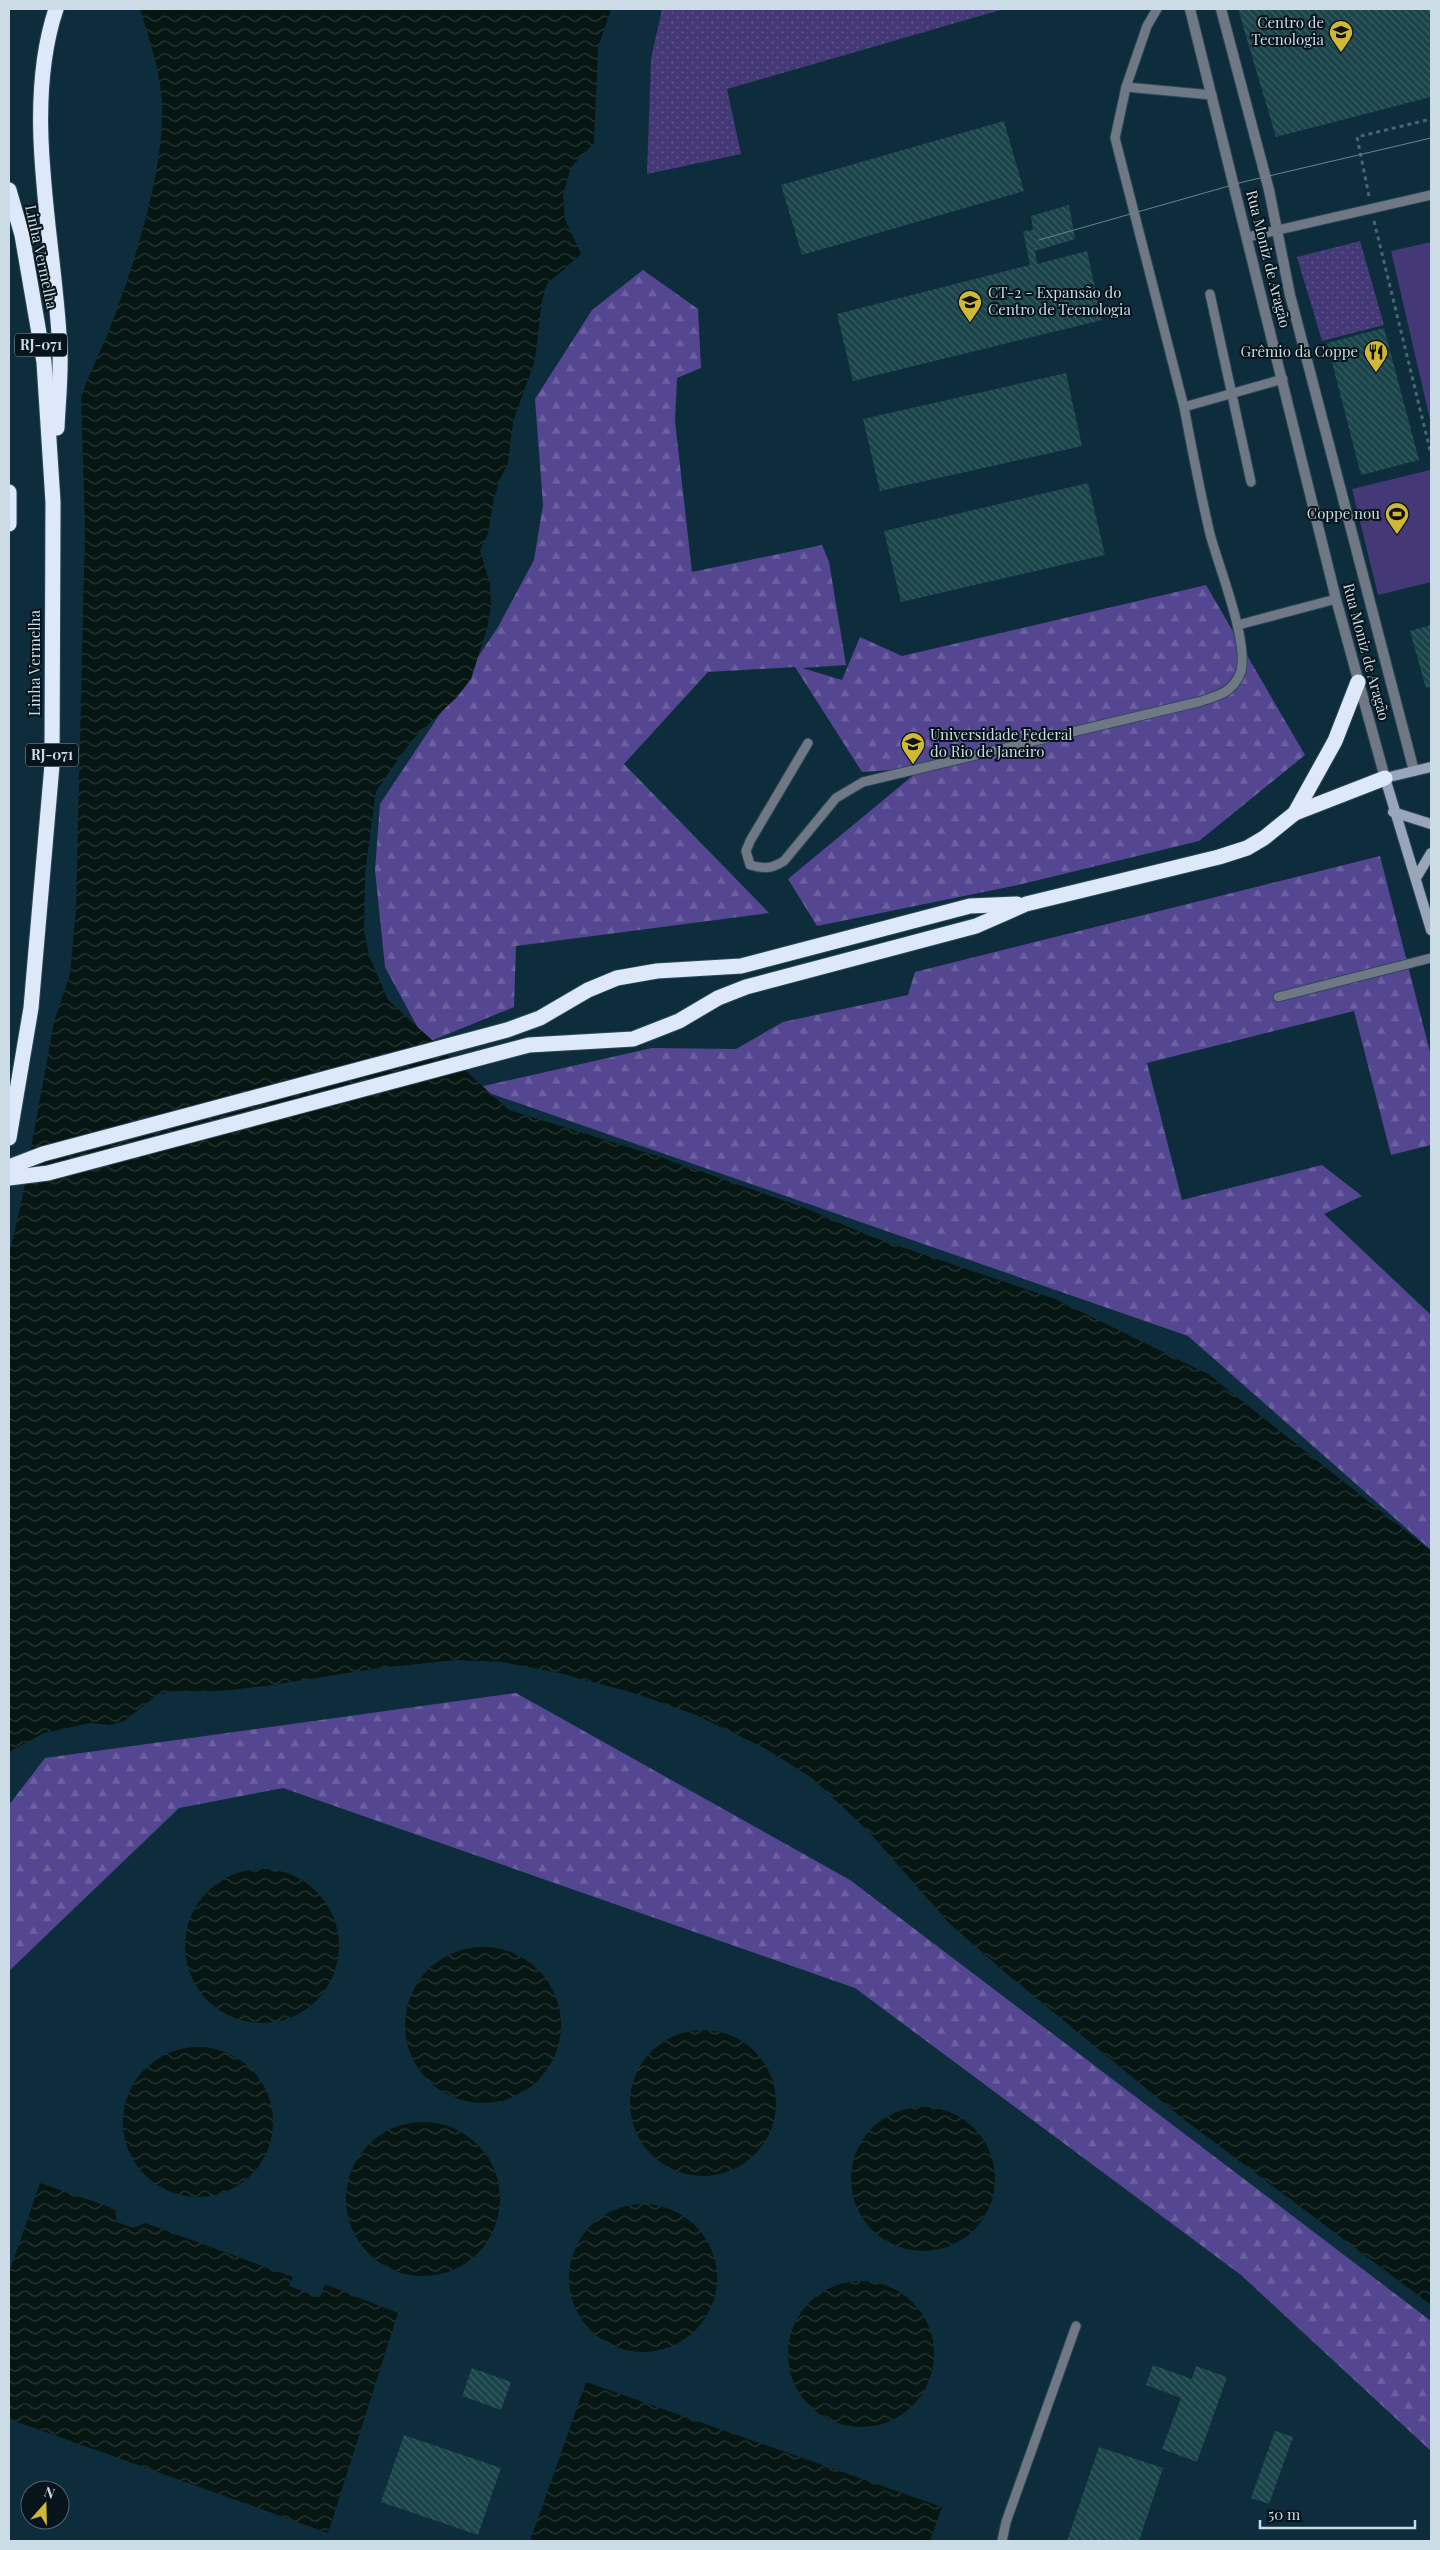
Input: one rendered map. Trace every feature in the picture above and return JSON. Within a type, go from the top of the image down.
[{"type":"highway","points":[[53,502],[60,354],[42,117],[46,51],[56,9]]},
{"type":"highway","name":"Linha Vermelha","points":[[9,190],[22,235],[44,362],[53,502],[52,765],[31,1008],[9,1138]]},
{"type":"highway","points":[[9,492],[9,524]]},
{"type":"highway","points":[[1295,813],[1335,741],[1358,682]]},
{"type":"highway","points":[[9,1178],[48,1173],[529,1045],[633,1039],[679,1021],[730,992],[976,926],[1026,904],[1219,857],[1255,843],[1295,813],[1384,778]]},
{"type":"highway","points":[[9,1167],[43,1154],[507,1030],[540,1018],[603,983],[617,978],[657,971],[741,966],[970,906],[1026,904]]},
{"type":"street","name":"Rua Moniz de Aragão","points":[[1190,9],[1248,237],[1336,599],[1384,778]]},
{"type":"street","name":"Rua Moniz de Aragão","points":[[1221,9],[1269,190],[1290,295],[1414,770]]},
{"type":"street","points":[[1431,767],[1384,778],[1431,930]]},
{"type":"street","points":[[1393,812],[1431,824]]},
{"type":"street","points":[[1416,878],[1431,853]]},
{"type":"lane","points":[[808,743],[750,842],[746,852],[750,864],[763,869],[773,868],[784,861],[836,798],[863,782],[1198,702],[1228,692],[1235,684],[1241,670],[1238,626],[1210,535],[1184,407],[1116,146],[1116,128],[1126,87],[1147,26],[1157,9]]},
{"type":"lane","points":[[1126,87],[1212,95]]},
{"type":"lane","points":[[1248,237],[1431,194]]},
{"type":"lane","points":[[1210,294],[1251,482]]},
{"type":"lane","points":[[1184,407],[1283,379]]},
{"type":"lane","points":[[1238,626],[1336,599]]},
{"type":"lane","points":[[1278,997],[1431,958]]},
{"type":"lane","points":[[1002,2541],[1006,2522],[1076,2326]]},
{"type":"path","points":[[1431,119],[1357,137],[1371,208],[1431,454]]},
{"type":"shaded area","points":[[662,9],[1004,9],[727,89],[741,154],[647,174],[651,59]]},
{"type":"shaded area","points":[[1360,241],[1384,325],[1322,341],[1297,257]]},
{"type":"shaded area","points":[[1431,242],[1431,424],[1391,251]]},
{"type":"shaded area","name":"Coppe nou","points":[[1430,470],[1431,582],[1378,595],[1352,489]]},
{"type":"green space","points":[[643,270],[698,309],[701,368],[677,378],[675,421],[692,572],[822,545],[829,562],[846,665],[802,668],[842,680],[860,637],[902,656],[1206,585],[1305,755],[1199,841],[1018,885],[817,926],[788,879],[922,768],[862,772],[795,667],[708,672],[624,764],[769,913],[516,946],[514,1007],[426,1043],[385,967],[375,870],[380,804],[498,627],[534,560],[543,505],[535,399],[592,310]]},
{"type":"green space","points":[[1380,856],[1431,1056],[1431,1145],[1391,1155],[1354,1011],[1147,1063],[1182,1200],[1322,1165],[1362,1196],[1324,1214],[1431,1315],[1431,1550],[1188,1336],[475,1088],[652,1048],[736,1049],[783,1022],[908,995],[915,972]]},
{"type":"green space","points":[[516,1693],[850,1880],[1431,2321],[1431,2451],[1241,2275],[855,1988],[283,1788],[179,1808],[9,1971],[9,1805],[45,1758]]},
{"type":"water","points":[[140,9],[611,9],[598,48],[594,143],[571,167],[563,195],[565,219],[581,254],[547,284],[542,300],[535,360],[513,422],[508,464],[500,479],[494,498],[488,534],[480,550],[490,584],[491,604],[488,625],[471,679],[457,697],[412,740],[376,791],[365,874],[364,931],[370,958],[388,1000],[509,1110],[657,1156],[805,1208],[872,1237],[1055,1299],[1208,1374],[1431,1551],[1431,2305],[1182,2118],[1001,1969],[949,1923],[869,1832],[812,1778],[766,1749],[696,1715],[637,1694],[559,1673],[502,1662],[456,1660],[379,1668],[266,1686],[220,1691],[171,1691],[156,1696],[124,1721],[110,1725],[90,1723],[44,1733],[9,1752],[9,1255],[21,1204],[54,1022],[70,974],[76,910],[85,528],[81,398],[109,330],[131,269],[154,183],[162,128],[162,102],[159,78]]},
{"type":"water","points":[[262,1869],[277,1870],[292,1875],[317,1891],[333,1916],[338,1931],[338,1961],[333,1976],[317,2001],[292,2017],[277,2022],[262,2023],[247,2022],[232,2017],[207,2001],[191,1976],[186,1961],[185,1946],[186,1931],[191,1916],[207,1891],[232,1875],[247,1870]]},
{"type":"water","points":[[483,1947],[513,1953],[526,1960],[538,1970],[548,1982],[555,1995],[561,2025],[555,2055],[548,2068],[538,2080],[526,2090],[513,2097],[483,2103],[453,2097],[440,2090],[428,2080],[418,2068],[411,2055],[405,2025],[411,1995],[418,1982],[428,1970],[440,1960],[453,1953]]},
{"type":"water","points":[[703,2030],[717,2031],[731,2036],[744,2042],[755,2051],[764,2062],[770,2075],[775,2089],[775,2117],[770,2131],[764,2144],[755,2155],[744,2164],[731,2170],[717,2175],[703,2176],[689,2175],[675,2170],[662,2164],[651,2155],[642,2144],[636,2131],[631,2117],[630,2103],[631,2089],[636,2075],[642,2062],[651,2051],[662,2042],[675,2036],[689,2031]]},
{"type":"water","points":[[198,2047],[213,2048],[227,2052],[240,2059],[251,2069],[261,2080],[268,2093],[272,2107],[272,2137],[268,2151],[261,2164],[251,2175],[240,2185],[227,2192],[213,2196],[198,2197],[183,2196],[169,2192],[156,2185],[145,2175],[135,2164],[128,2151],[124,2137],[123,2122],[124,2107],[128,2093],[135,2080],[145,2069],[156,2059],[169,2052],[183,2048]]},
{"type":"water","points":[[923,2107],[951,2112],[974,2128],[990,2151],[995,2179],[990,2207],[974,2230],[951,2246],[923,2251],[895,2246],[872,2230],[856,2207],[851,2179],[856,2151],[872,2128],[895,2112]]},
{"type":"water","points":[[423,2122],[452,2128],[466,2135],[477,2145],[487,2156],[494,2170],[500,2199],[494,2228],[487,2242],[477,2253],[466,2263],[452,2270],[423,2276],[394,2270],[380,2263],[369,2253],[359,2242],[352,2228],[346,2199],[352,2170],[359,2156],[369,2145],[380,2135],[394,2128]]},
{"type":"water","points":[[40,2183],[115,2209],[117,2222],[133,2228],[145,2223],[293,2277],[289,2286],[320,2297],[325,2284],[398,2313],[328,2533],[9,2419],[9,2273]]},
{"type":"water","points":[[643,2204],[658,2205],[671,2209],[696,2225],[712,2250],[716,2263],[716,2293],[712,2306],[696,2331],[671,2347],[658,2351],[643,2352],[628,2351],[615,2347],[590,2331],[574,2306],[570,2293],[569,2278],[570,2263],[574,2250],[590,2225],[615,2209],[628,2205]]},
{"type":"water","points":[[861,2281],[889,2287],[912,2303],[928,2326],[934,2354],[928,2382],[912,2405],[889,2421],[861,2427],[833,2421],[810,2405],[794,2382],[788,2354],[794,2326],[810,2303],[833,2287]]},
{"type":"water","points":[[586,2382],[942,2507],[930,2541],[530,2541]]},
{"type":"building","name":"Centro de Tecnologia","points":[[1238,9],[1431,9],[1431,97],[1276,137]]},
{"type":"building","points":[[1004,121],[1024,191],[802,255],[781,185]]},
{"type":"building","points":[[1069,205],[1075,239],[1035,251],[1037,264],[1087,251],[1102,320],[853,381],[837,314],[1030,265],[1023,231],[1033,230],[1031,216]]},
{"type":"building","points":[[1384,328],[1419,460],[1361,475],[1327,343]]},
{"type":"building","points":[[1066,373],[1082,446],[880,491],[863,419]]},
{"type":"building","points":[[1088,483],[1105,555],[901,602],[884,531]]},
{"type":"building","points":[[1431,625],[1431,687],[1426,688],[1410,631]]},
{"type":"building","points":[[1153,2365],[1192,2379],[1196,2366],[1227,2377],[1197,2462],[1162,2449],[1181,2398],[1146,2385]]},
{"type":"building","points":[[472,2368],[511,2382],[501,2410],[462,2396]]},
{"type":"building","points":[[1275,2431],[1293,2437],[1269,2504],[1251,2498]]},
{"type":"building","points":[[404,2435],[501,2468],[478,2535],[381,2502]]},
{"type":"building","points":[[1099,2447],[1163,2468],[1139,2541],[1067,2541]]},
{"type":"tram line","points":[[1039,240],[1243,182],[1431,138]]},
{"type":"place","name":"Centro de Tecnologia","points":[[1341,53]]},
{"type":"place","name":"CT-2 - Expansão do Centro de Tecnologia","points":[[970,323]]},
{"type":"place","name":"Grêmio da Coppe","points":[[1376,373]]},
{"type":"place","name":"Coppe nou","points":[[1397,535]]},
{"type":"place","name":"Universidade Federal do Rio de Janeiro","points":[[913,765]]}]
